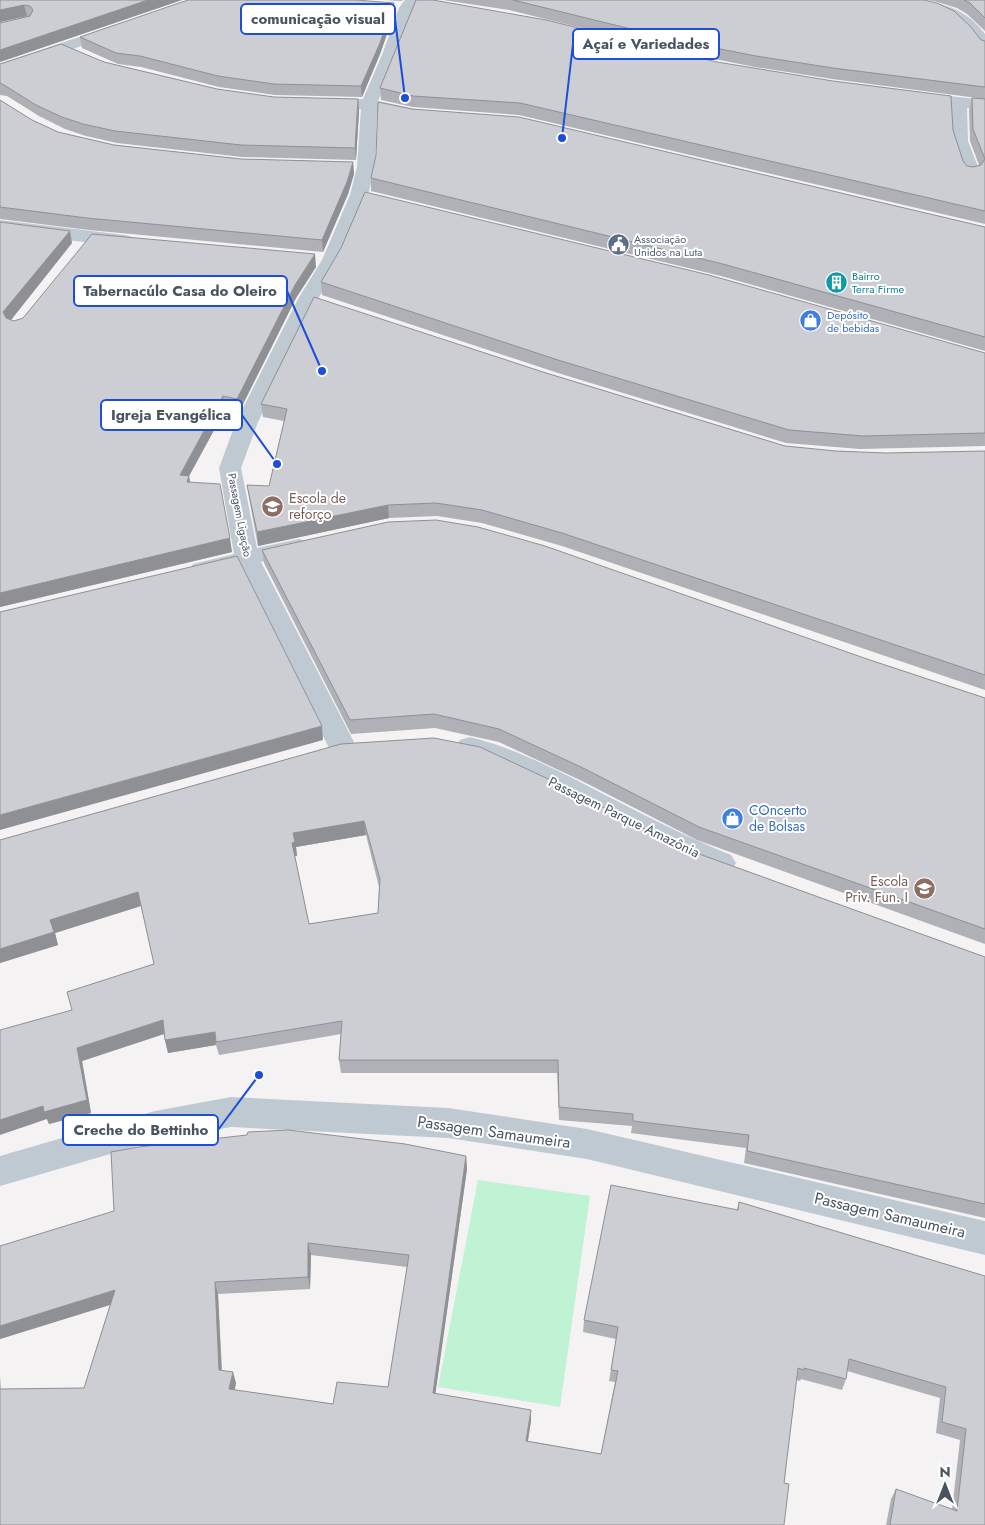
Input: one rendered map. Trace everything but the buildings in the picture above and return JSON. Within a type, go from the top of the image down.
[{"type":"street","points":[[902,0],[943,8],[956,14],[984,43]]},
{"type":"street","points":[[386,7],[416,3]]},
{"type":"street","name":"Passagem Ligação","points":[[342,746],[247,558],[230,468],[247,422],[317,302],[322,259],[359,195],[357,168],[370,104],[390,55],[416,3]]},
{"type":"street","points":[[0,69],[128,25]]},
{"type":"street","points":[[64,48],[88,59]]},
{"type":"street","points":[[899,95],[985,105]]},
{"type":"street","points":[[958,102],[960,141],[971,172]]},
{"type":"street","points":[[301,103],[370,104],[413,114],[428,114]]},
{"type":"street","points":[[359,195],[378,200]]},
{"type":"street","points":[[0,226],[89,238],[145,243]]},
{"type":"street","points":[[76,253],[89,238]]},
{"type":"street","points":[[180,574],[323,542]]},
{"type":"street","name":"Passagem Parque Amazônia","points":[[444,742],[488,751],[572,790],[686,850],[746,872]]},
{"type":"street","points":[[315,754],[342,746],[370,744]]},
{"type":"street","name":"Passagem Samaumeira","points":[[0,1171],[155,1126],[231,1112],[448,1123],[586,1144],[985,1238]]},
{"type":"green space","points":[[478,1180],[590,1196],[560,1407],[438,1387]]},
{"type":"place","name":"comunicação visual","points":[[405,98]]},
{"type":"place","name":"Açaí e Variedades","points":[[562,138]]},
{"type":"place","name":"Associação Unidos na Luta","points":[[618,245]]},
{"type":"place","name":"Bairro Terra Firme","points":[[836,282]]},
{"type":"place","name":"Depósito de bebidas","points":[[811,321]]},
{"type":"place","name":"Tabernacúlo Casa do Oleiro","points":[[322,371]]},
{"type":"place","name":"Igreja Evangélica","points":[[277,464]]},
{"type":"place","name":"Escola de reforço","points":[[273,506]]},
{"type":"place","name":"COncerto de Bolsas","points":[[733,818]]},
{"type":"place","name":"Escola Priv. Fun. I","points":[[924,889]]},
{"type":"place","name":"Creche do Bettinho","points":[[259,1075]]}]
